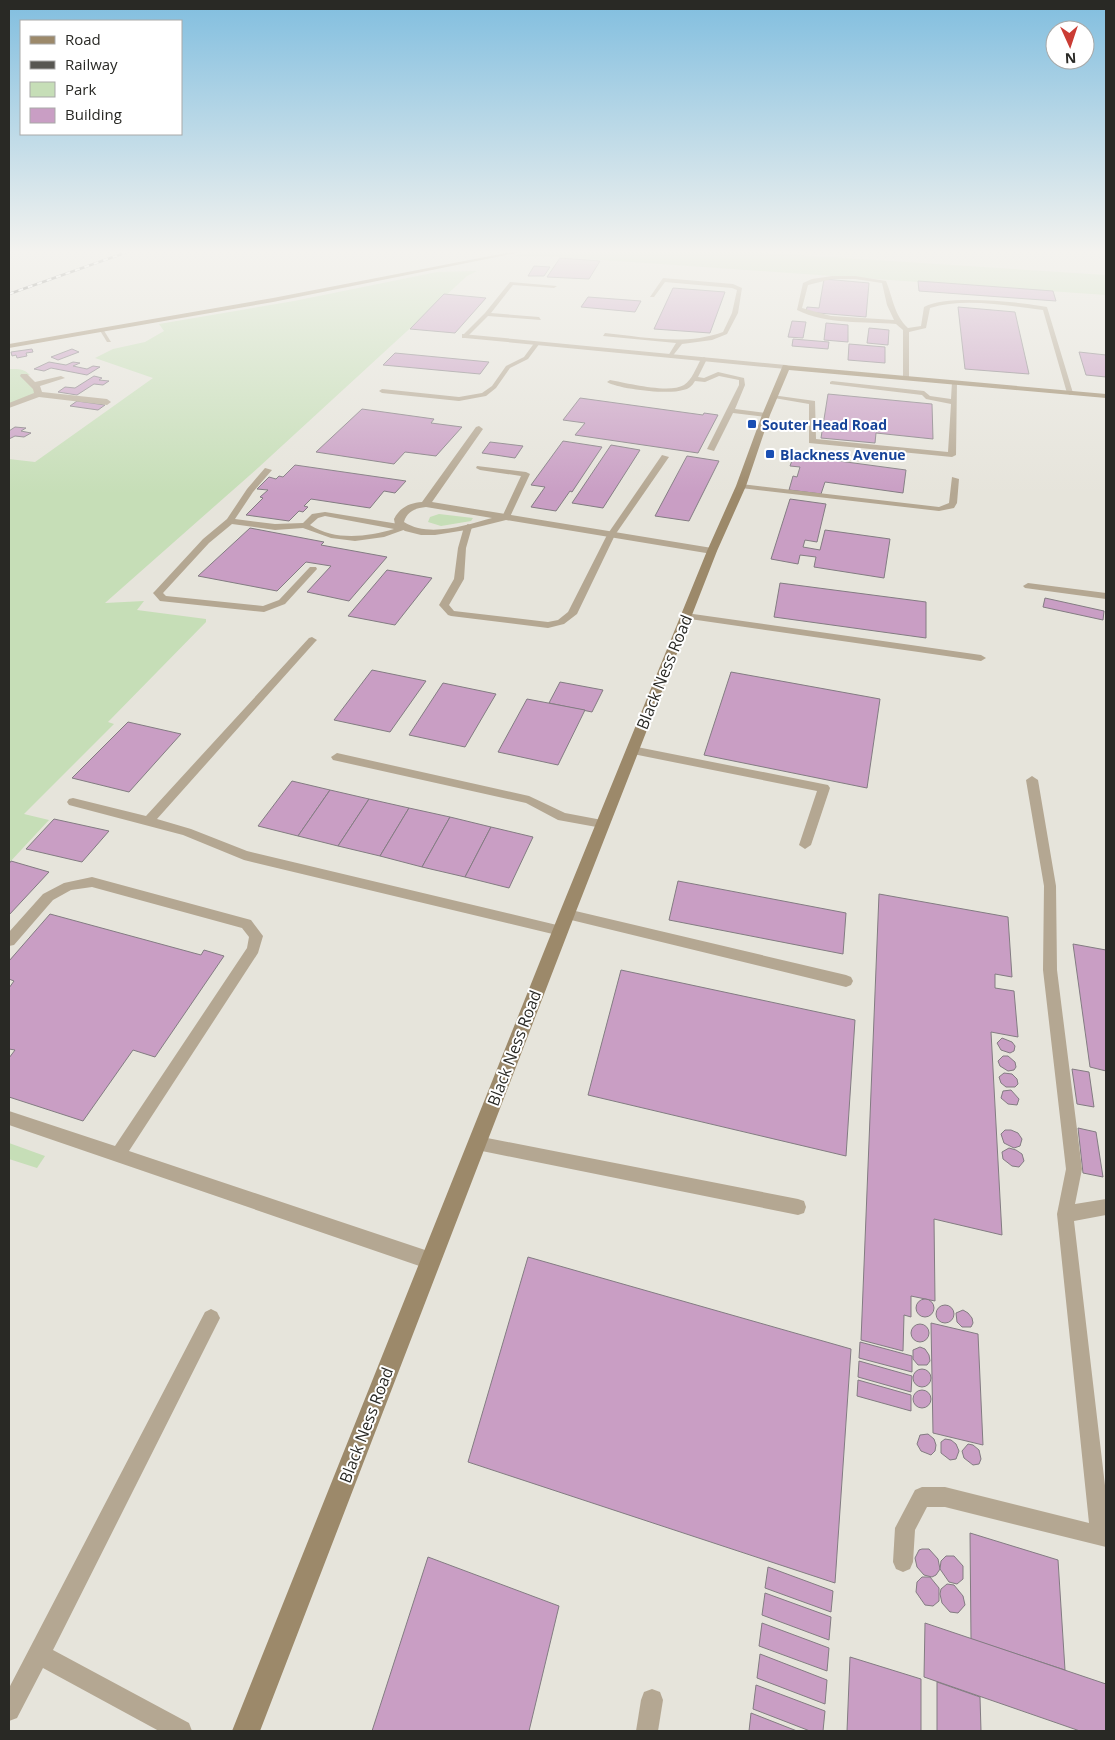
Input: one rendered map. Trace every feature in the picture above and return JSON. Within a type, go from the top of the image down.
[{"type":"street","points":[[9,346],[88,332]]},
{"type":"street","points":[[465,336],[1106,396]]},
{"type":"street","name":"Black Ness Road","points":[[246,1731],[602,824],[712,551],[741,486],[766,415],[786,367]]},
{"type":"street","points":[[24,376],[36,389],[107,402]]},
{"type":"street","points":[[9,406],[36,389],[61,378]]},
{"type":"street","points":[[426,504],[479,429]]},
{"type":"street","points":[[506,517],[468,527],[430,532],[415,532],[399,523],[401,514],[412,506],[426,504],[506,517],[611,535],[712,551]]},
{"type":"lane","points":[[103,332],[109,341]]},
{"type":"lane","points":[[465,336],[469,332]]},
{"type":"lane","points":[[605,335],[680,342],[712,338],[725,332]]},
{"type":"lane","points":[[906,332],[906,377]]},
{"type":"lane","points":[[1052,332],[1070,393]]},
{"type":"lane","points":[[671,356],[680,342]]},
{"type":"lane","points":[[382,390],[459,399],[484,395],[494,387],[508,367],[526,358],[537,343]]},
{"type":"lane","points":[[610,382],[677,390],[685,388],[693,379],[704,359]]},
{"type":"lane","points":[[693,379],[705,380],[718,374],[742,378],[742,385],[731,411],[711,449]]},
{"type":"lane","points":[[774,396],[813,402],[812,441],[952,455],[955,382]]},
{"type":"lane","points":[[832,383],[924,393],[928,398],[954,402]]},
{"type":"lane","points":[[731,411],[766,415]]},
{"type":"lane","points":[[468,527],[462,548],[459,579],[444,605],[446,610],[451,613],[548,625],[561,622],[572,614],[611,535],[665,457]]},
{"type":"lane","points":[[480,468],[526,474],[506,517]]},
{"type":"lane","points":[[268,470],[250,491],[230,521],[206,541],[158,593],[163,599],[264,609],[282,602],[313,570]]},
{"type":"lane","points":[[741,486],[940,509],[951,506],[953,503],[955,479]]},
{"type":"lane","points":[[230,521],[275,527],[292,527],[305,525],[315,516],[325,514],[405,528]]},
{"type":"lane","points":[[305,525],[309,529],[334,537],[357,540],[372,538],[405,528]]},
{"type":"lane","points":[[1028,586],[1106,596]]},
{"type":"lane","points":[[686,616],[981,658]]},
{"type":"lane","points":[[149,821],[312,640]]},
{"type":"lane","points":[[632,750],[824,788],[805,845]]},
{"type":"lane","points":[[337,757],[529,800],[562,817],[602,824]]},
{"type":"lane","points":[[903,1562],[905,1528],[922,1497],[945,1496],[1104,1536],[1065,1214],[1074,1169],[1050,970],[1050,886],[1032,780]]},
{"type":"lane","points":[[73,802],[187,832],[244,854],[560,931]]},
{"type":"lane","points":[[9,941],[48,898],[68,886],[92,882],[246,924],[256,936],[253,949],[118,1156]]},
{"type":"lane","points":[[567,914],[846,981]]},
{"type":"lane","points":[[9,1118],[431,1262]]},
{"type":"lane","points":[[477,1144],[798,1207]]},
{"type":"lane","points":[[1065,1214],[1106,1207]]},
{"type":"lane","points":[[9,1710],[210,1318]]},
{"type":"lane","points":[[39,1654],[181,1731]]},
{"type":"lane","points":[[647,1731],[652,1700]]},
{"type":"green space","points":[[162,332],[406,332],[259,467],[105,603],[144,601],[137,610],[206,619],[206,622],[108,722],[114,724],[24,814],[49,820],[9,863],[9,459],[35,462],[153,378],[95,358],[113,349],[145,342]]},
{"type":"green space","points":[[9,369],[20,369],[30,375],[25,376],[38,394],[9,406]]},
{"type":"green space","points":[[439,514],[473,518],[471,521],[441,526],[428,522],[430,517]]},
{"type":"green space","points":[[9,1143],[45,1156],[37,1168],[9,1159]]},
{"type":"building","points":[[789,332],[804,332],[803,338],[788,337]]},
{"type":"building","points":[[825,332],[848,332],[848,342],[824,340]]},
{"type":"building","points":[[868,332],[889,332],[888,345],[867,343]]},
{"type":"building","points":[[961,332],[1020,332],[1029,374],[965,369]]},
{"type":"building","points":[[793,339],[829,342],[828,349],[792,346]]},
{"type":"building","points":[[849,344],[885,347],[885,363],[848,360]]},
{"type":"building","points":[[32,349],[33,352],[26,353],[27,356],[17,358],[16,355],[12,356],[11,352]]},
{"type":"building","points":[[72,349],[79,352],[58,360],[51,357]]},
{"type":"building","points":[[1079,352],[1106,355],[1106,377],[1086,375]]},
{"type":"building","points":[[395,353],[489,362],[480,374],[383,365]]},
{"type":"building","points":[[49,362],[66,365],[73,362],[80,363],[73,366],[87,369],[93,366],[100,367],[87,375],[51,368],[44,371],[34,369]]},
{"type":"building","points":[[94,376],[102,378],[99,380],[109,381],[103,385],[94,384],[77,395],[58,392],[65,387],[75,388]]},
{"type":"building","points":[[828,394],[932,404],[933,439],[876,433],[875,443],[821,438]]},
{"type":"building","points":[[580,398],[703,415],[704,413],[718,415],[698,453],[575,435],[585,423],[563,420]]},
{"type":"building","points":[[77,401],[105,405],[98,410],[70,406]]},
{"type":"building","points":[[362,409],[434,419],[431,423],[462,427],[436,456],[405,452],[394,464],[316,452]]},
{"type":"building","points":[[15,427],[26,428],[21,431],[31,433],[24,437],[15,436],[9,439],[9,431]]},
{"type":"building","points":[[563,441],[602,447],[572,492],[570,491],[556,511],[531,507],[545,487],[531,485]]},
{"type":"building","points":[[490,442],[523,446],[515,458],[482,453]]},
{"type":"building","points":[[611,445],[640,450],[603,508],[572,503]]},
{"type":"building","points":[[794,455],[906,470],[903,493],[825,482],[821,494],[789,490],[793,476],[797,477],[800,467],[790,466]]},
{"type":"building","points":[[687,456],[719,461],[689,521],[655,516]]},
{"type":"building","points":[[295,465],[406,481],[395,493],[384,491],[370,508],[311,499],[304,506],[308,507],[303,512],[299,511],[289,521],[246,515],[263,498],[260,497],[268,490],[257,489],[269,477],[276,479],[279,476],[283,477]]},
{"type":"building","points":[[790,499],[826,504],[817,542],[805,540],[803,547],[820,550],[825,530],[890,539],[884,578],[814,567],[816,557],[800,555],[798,564],[771,559]]},
{"type":"building","points":[[250,528],[324,542],[321,545],[387,557],[349,601],[307,592],[331,566],[306,562],[277,591],[198,576]]},
{"type":"building","points":[[387,570],[432,578],[395,625],[348,616]]},
{"type":"building","points":[[780,583],[926,602],[926,638],[774,617]]},
{"type":"building","points":[[1045,598],[1104,611],[1103,620],[1043,607]]},
{"type":"building","points":[[372,670],[426,681],[390,732],[334,720]]},
{"type":"building","points":[[731,672],[880,699],[867,788],[704,755]]},
{"type":"building","points":[[560,682],[603,690],[592,712],[549,703]]},
{"type":"building","points":[[443,683],[496,694],[465,747],[409,735]]},
{"type":"building","points":[[527,699],[585,710],[558,765],[498,752]]},
{"type":"building","points":[[128,722],[181,734],[129,792],[72,778]]},
{"type":"building","points":[[292,781],[330,790],[298,836],[258,826]]},
{"type":"building","points":[[330,790],[369,799],[338,846],[298,836]]},
{"type":"building","points":[[369,799],[409,808],[380,856],[338,846]]},
{"type":"building","points":[[409,808],[450,817],[422,867],[380,856]]},
{"type":"building","points":[[450,817],[491,827],[465,877],[422,867]]},
{"type":"building","points":[[54,819],[109,831],[82,862],[26,849]]},
{"type":"building","points":[[491,827],[533,837],[509,888],[465,877]]},
{"type":"building","points":[[11,861],[49,872],[9,915],[9,864]]},
{"type":"building","points":[[678,881],[846,913],[843,954],[669,920]]},
{"type":"building","points":[[879,894],[1008,917],[1012,977],[995,974],[995,988],[1014,991],[1018,1037],[991,1032],[1002,1235],[934,1219],[935,1301],[911,1296],[911,1317],[904,1315],[903,1351],[861,1340]]},
{"type":"building","points":[[50,914],[201,955],[204,950],[224,956],[155,1057],[133,1050],[83,1121],[9,1097],[9,1058],[15,1050],[9,1049],[9,988],[14,981],[9,979],[9,961]]},
{"type":"building","points":[[1073,944],[1106,950],[1106,1071],[1090,1067]]},
{"type":"building","points":[[621,970],[855,1020],[846,1156],[588,1095]]},
{"type":"building","points":[[1002,1038],[1012,1042],[1015,1046],[1014,1051],[1010,1053],[1001,1050],[997,1043]]},
{"type":"building","points":[[1003,1056],[1008,1056],[1015,1062],[1016,1067],[1014,1070],[1008,1071],[1000,1066],[998,1061]]},
{"type":"building","points":[[1072,1069],[1089,1072],[1094,1107],[1077,1104]]},
{"type":"building","points":[[1004,1073],[1012,1074],[1017,1079],[1018,1084],[1015,1087],[1006,1087],[1001,1083],[999,1077]]},
{"type":"building","points":[[1011,1090],[1019,1099],[1017,1105],[1008,1104],[1001,1098],[1003,1091]]},
{"type":"building","points":[[1078,1128],[1096,1132],[1103,1177],[1083,1173]]},
{"type":"building","points":[[1005,1130],[1018,1133],[1022,1139],[1020,1146],[1014,1148],[1004,1143],[1001,1134]]},
{"type":"building","points":[[1009,1148],[1022,1154],[1024,1161],[1019,1167],[1012,1166],[1003,1159],[1002,1152]]},
{"type":"building","points":[[528,1257],[851,1349],[835,1583],[468,1462]]},
{"type":"building","points":[[925,1299],[931,1302],[934,1308],[931,1314],[925,1317],[919,1314],[916,1308],[919,1302]]},
{"type":"building","points":[[945,1305],[951,1308],[954,1314],[951,1320],[945,1323],[939,1320],[936,1314],[939,1308]]},
{"type":"building","points":[[963,1310],[972,1318],[973,1323],[971,1327],[962,1327],[957,1322],[956,1313]]},
{"type":"building","points":[[931,1323],[978,1334],[983,1445],[933,1433]]},
{"type":"building","points":[[920,1324],[926,1327],[929,1333],[926,1339],[920,1342],[914,1339],[911,1333],[914,1327]]},
{"type":"building","points":[[860,1342],[912,1356],[912,1372],[859,1358]]},
{"type":"building","points":[[920,1347],[925,1349],[929,1355],[930,1361],[927,1365],[918,1365],[913,1359],[913,1350]]},
{"type":"building","points":[[859,1361],[912,1376],[911,1392],[858,1377]]},
{"type":"building","points":[[922,1369],[930,1374],[931,1378],[926,1386],[922,1387],[914,1382],[913,1378],[918,1370]]},
{"type":"building","points":[[858,1380],[911,1395],[911,1411],[857,1396]]},
{"type":"building","points":[[918,1390],[926,1390],[931,1395],[929,1406],[918,1408],[913,1403],[913,1395]]},
{"type":"building","points":[[928,1434],[934,1439],[936,1445],[935,1451],[931,1455],[921,1451],[917,1444],[920,1435]]},
{"type":"building","points":[[945,1439],[951,1440],[956,1444],[959,1451],[956,1459],[950,1460],[941,1453],[941,1442]]},
{"type":"building","points":[[968,1444],[973,1445],[979,1450],[981,1459],[979,1464],[973,1465],[964,1458],[962,1451]]},
{"type":"building","points":[[970,1533],[1058,1560],[1065,1670],[971,1639]]},
{"type":"building","points":[[929,1549],[938,1559],[940,1569],[932,1577],[924,1575],[917,1567],[915,1558],[919,1550]]},
{"type":"building","points":[[946,1556],[954,1556],[963,1566],[963,1579],[957,1584],[949,1582],[940,1569],[941,1561]]},
{"type":"building","points":[[428,1557],[559,1606],[529,1731],[372,1731]]},
{"type":"building","points":[[768,1567],[833,1591],[831,1612],[765,1588]]},
{"type":"building","points":[[922,1577],[930,1577],[939,1588],[939,1601],[933,1606],[925,1605],[916,1592],[917,1582]]},
{"type":"building","points":[[947,1584],[954,1585],[963,1596],[965,1605],[958,1613],[950,1612],[942,1603],[941,1589]]},
{"type":"building","points":[[765,1593],[831,1617],[829,1640],[762,1615]]},
{"type":"building","points":[[762,1623],[829,1648],[827,1671],[759,1646]]},
{"type":"building","points":[[925,1623],[1106,1684],[1106,1731],[1080,1731],[924,1677]]},
{"type":"building","points":[[760,1654],[827,1680],[825,1704],[757,1678]]},
{"type":"building","points":[[850,1657],[921,1679],[921,1731],[847,1731]]},
{"type":"building","points":[[937,1682],[980,1697],[981,1731],[937,1731]]},
{"type":"building","points":[[756,1685],[825,1711],[823,1731],[810,1731],[753,1709]]},
{"type":"building","points":[[751,1713],[797,1731],[749,1731]]},
{"type":"place","name":"Souter Head Road","points":[[752,424]]},
{"type":"place","name":"Blackness Avenue","points":[[770,454]]}]
